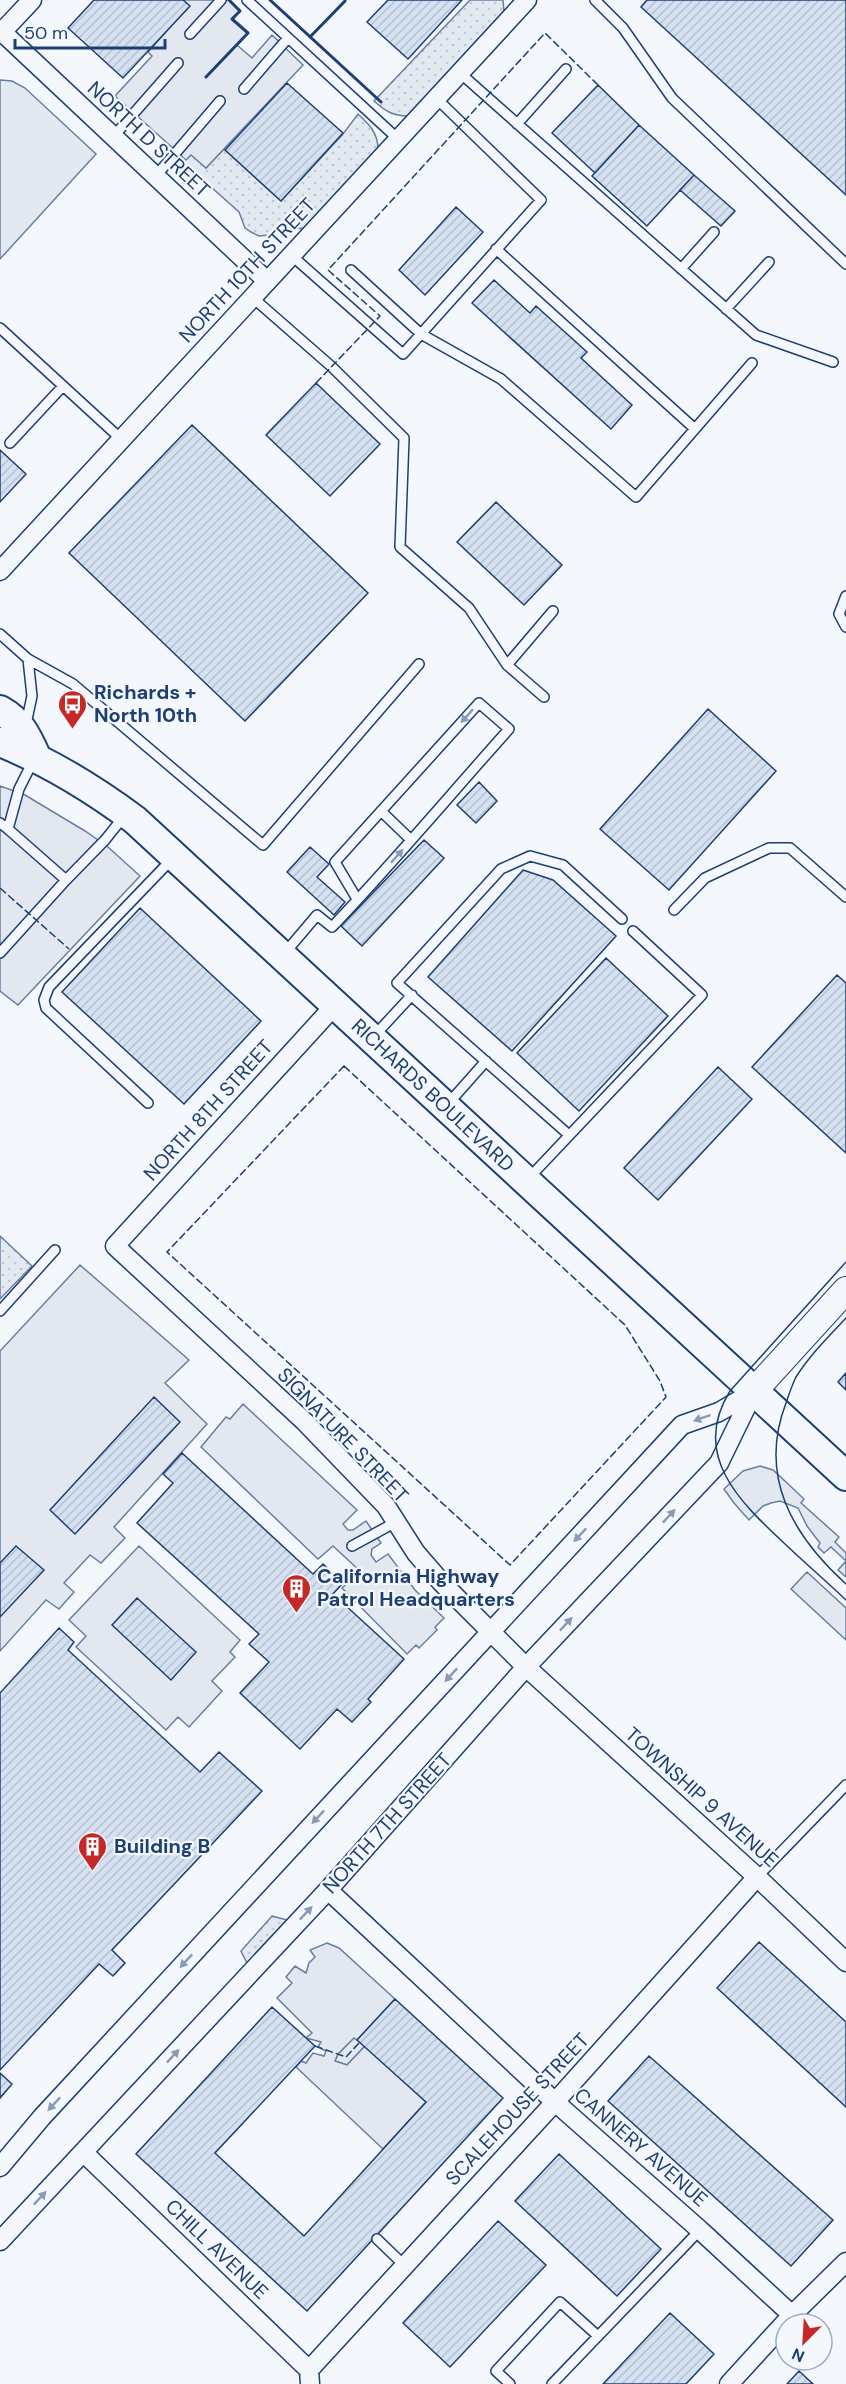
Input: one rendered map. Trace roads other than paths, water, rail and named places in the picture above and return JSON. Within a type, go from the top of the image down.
[{"type":"main road","name":"RICHARDS BOULEVARD","points":[[0,710],[11,716],[12,736],[36,756],[100,793],[126,814],[846,1476]]},
{"type":"main road","name":"NORTH 7TH STREET","points":[[754,1391],[846,1290]]},
{"type":"street","points":[[1,32],[32,0]]},
{"type":"street","name":"NORTH 10TH STREET","points":[[0,571],[526,0]]},
{"type":"street","name":"NORTH D STREET","points":[[1,32],[267,281]]},
{"type":"street","name":"NORTH 8TH STREET","points":[[115,1246],[335,1005]]},
{"type":"street","name":"SIGNATURE STREET","points":[[115,1246],[304,1421],[386,1506],[416,1553],[442,1583],[526,1667]]},
{"type":"street","name":"NORTH 7TH STREET","points":[[0,2167],[82,2073],[682,1425],[719,1412],[754,1391]]},
{"type":"street","name":"NORTH 7TH STREET","points":[[0,2241],[328,1890],[526,1667],[719,1463],[754,1391]]},
{"type":"street","name":"TOWNSHIP 9 AVENUE","points":[[526,1667],[757,1877],[846,1962]]},
{"type":"street","name":"SCALEHOUSE STREET","points":[[310,2377],[405,2266],[757,1877]]},
{"type":"street","name":"CANNERY AVENUE","points":[[328,1890],[555,2102],[789,2312]]},
{"type":"street","name":"CHILL AVENUE","points":[[84,2151],[310,2377]]},
{"type":"street","points":[[795,2312],[846,2262]]},
{"type":"street","points":[[729,2384],[774,2335]]},
{"type":"lane","points":[[190,34],[221,0]]},
{"type":"lane","points":[[247,0],[398,139]]},
{"type":"lane","points":[[601,2],[623,28],[672,98],[846,264]]},
{"type":"lane","points":[[244,89],[288,38]]},
{"type":"lane","points":[[113,137],[178,63]]},
{"type":"lane","points":[[517,124],[566,69]]},
{"type":"lane","points":[[459,72],[756,335],[833,362]]},
{"type":"lane","points":[[291,255],[403,354],[422,334],[541,200],[436,98]]},
{"type":"lane","points":[[155,177],[220,101]]},
{"type":"lane","points":[[681,269],[714,232]]},
{"type":"lane","points":[[496,249],[695,429]]},
{"type":"lane","points":[[726,309],[769,262]]},
{"type":"lane","points":[[351,270],[422,334],[501,379],[636,497],[752,363]]},
{"type":"lane","points":[[252,297],[332,367],[404,438],[400,547],[469,608],[507,665],[544,697]]},
{"type":"lane","points":[[1,331],[121,439]]},
{"type":"lane","points":[[10,444],[63,386]]},
{"type":"lane","points":[[846,596],[839,614],[846,627]]},
{"type":"lane","points":[[507,665],[553,611]]},
{"type":"lane","points":[[0,634],[28,658],[73,684],[263,845],[419,663]]},
{"type":"lane","points":[[12,736],[32,696],[28,658]]},
{"type":"lane","points":[[282,956],[317,915],[332,927],[509,729],[479,703],[335,862],[357,899]]},
{"type":"lane","points":[[36,756],[4,826],[66,880]]},
{"type":"lane","points":[[381,811],[411,840]]},
{"type":"lane","points":[[0,953],[105,840],[126,814]]},
{"type":"lane","points":[[674,910],[705,878],[769,848],[790,848],[846,897]]},
{"type":"lane","points":[[569,1135],[397,982],[501,869],[530,856],[563,865],[622,919]]},
{"type":"lane","points":[[148,1103],[46,1008],[44,1000],[48,987],[174,857]]},
{"type":"lane","points":[[526,1181],[702,995],[633,931]]},
{"type":"lane","points":[[372,1038],[412,995]]},
{"type":"lane","points":[[446,1107],[486,1061]]},
{"type":"lane","points":[[0,1311],[56,1250]]},
{"type":"lane","points":[[352,1546],[396,1522]]},
{"type":"lane","points":[[757,1877],[846,1785]]},
{"type":"lane","points":[[552,2384],[700,2230]]},
{"type":"lane","points":[[377,2239],[405,2266]]},
{"type":"lane","points":[[510,2384],[496,2371],[560,2302],[598,2336]]},
{"type":"tram line","points":[[846,1262],[730,1391],[719,1414],[715,1436],[718,1456],[737,1494],[768,1528],[846,1600]]},
{"type":"tram line","points":[[846,1318],[813,1354],[796,1377],[778,1430],[776,1455],[778,1479],[785,1502],[796,1524],[810,1545],[846,1584]]},
{"type":"place","name":"Richards + North 10th","points":[[73,730]]},
{"type":"place","name":"California Highway Patrol Headquarters","points":[[296,1614]]},
{"type":"place","name":"Building B","points":[[93,1872]]}]
